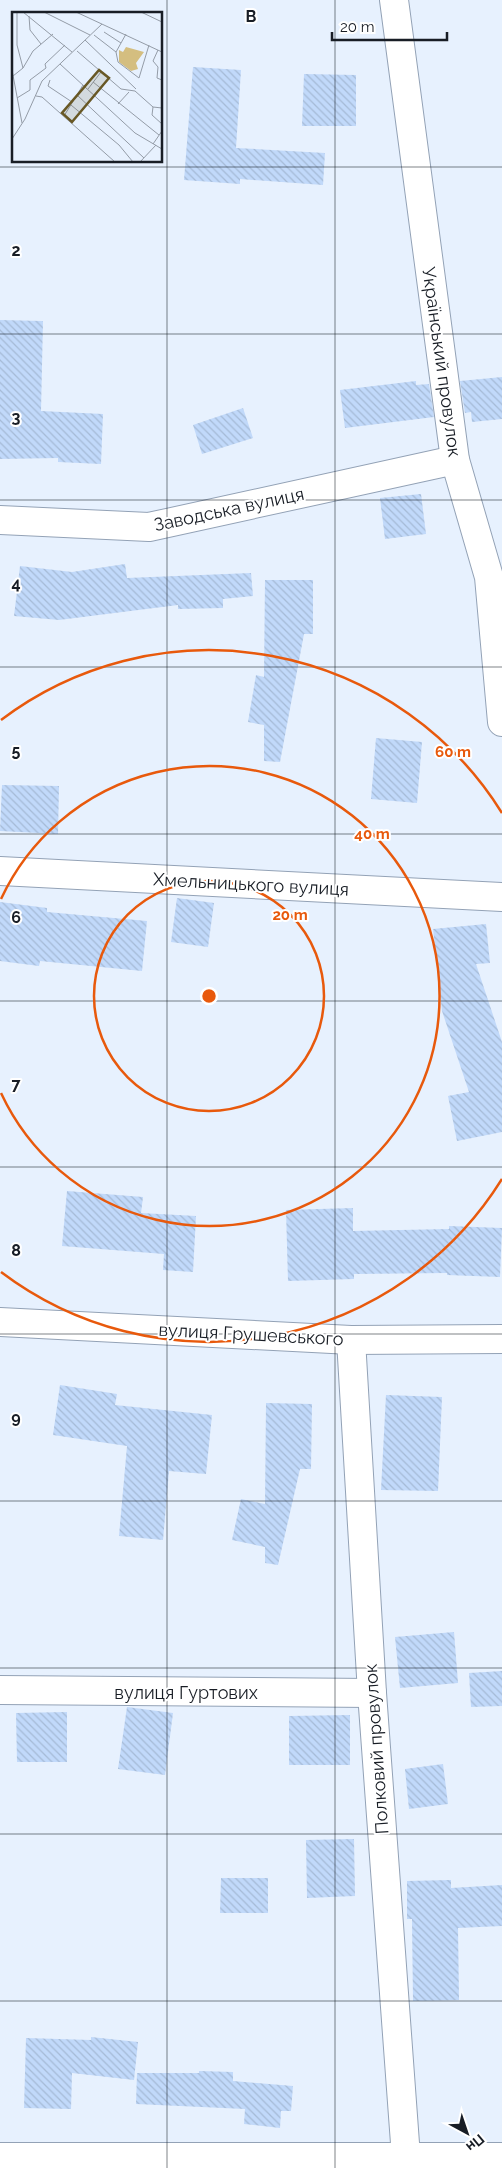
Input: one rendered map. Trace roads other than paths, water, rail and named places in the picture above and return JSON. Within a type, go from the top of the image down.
[{"type":"street","name":"Український провулок","points":[[394,0],[455,460],[495,576],[502,722]]},
{"type":"street","name":"Заводська вулиця","points":[[0,520],[149,527],[455,460]]},
{"type":"street","name":"Хмельницького вулиця","points":[[0,870],[502,897]]},
{"type":"street","name":"вулиця Грушевського","points":[[0,1322],[351,1340],[502,1339]]},
{"type":"street","name":"Полковий провулок","points":[[351,1340],[372,1693],[406,2157]]},
{"type":"street","name":"вулиця Гуртових","points":[[0,1690],[372,1693]]},
{"type":"street","points":[[0,2157],[502,2157]]}]
